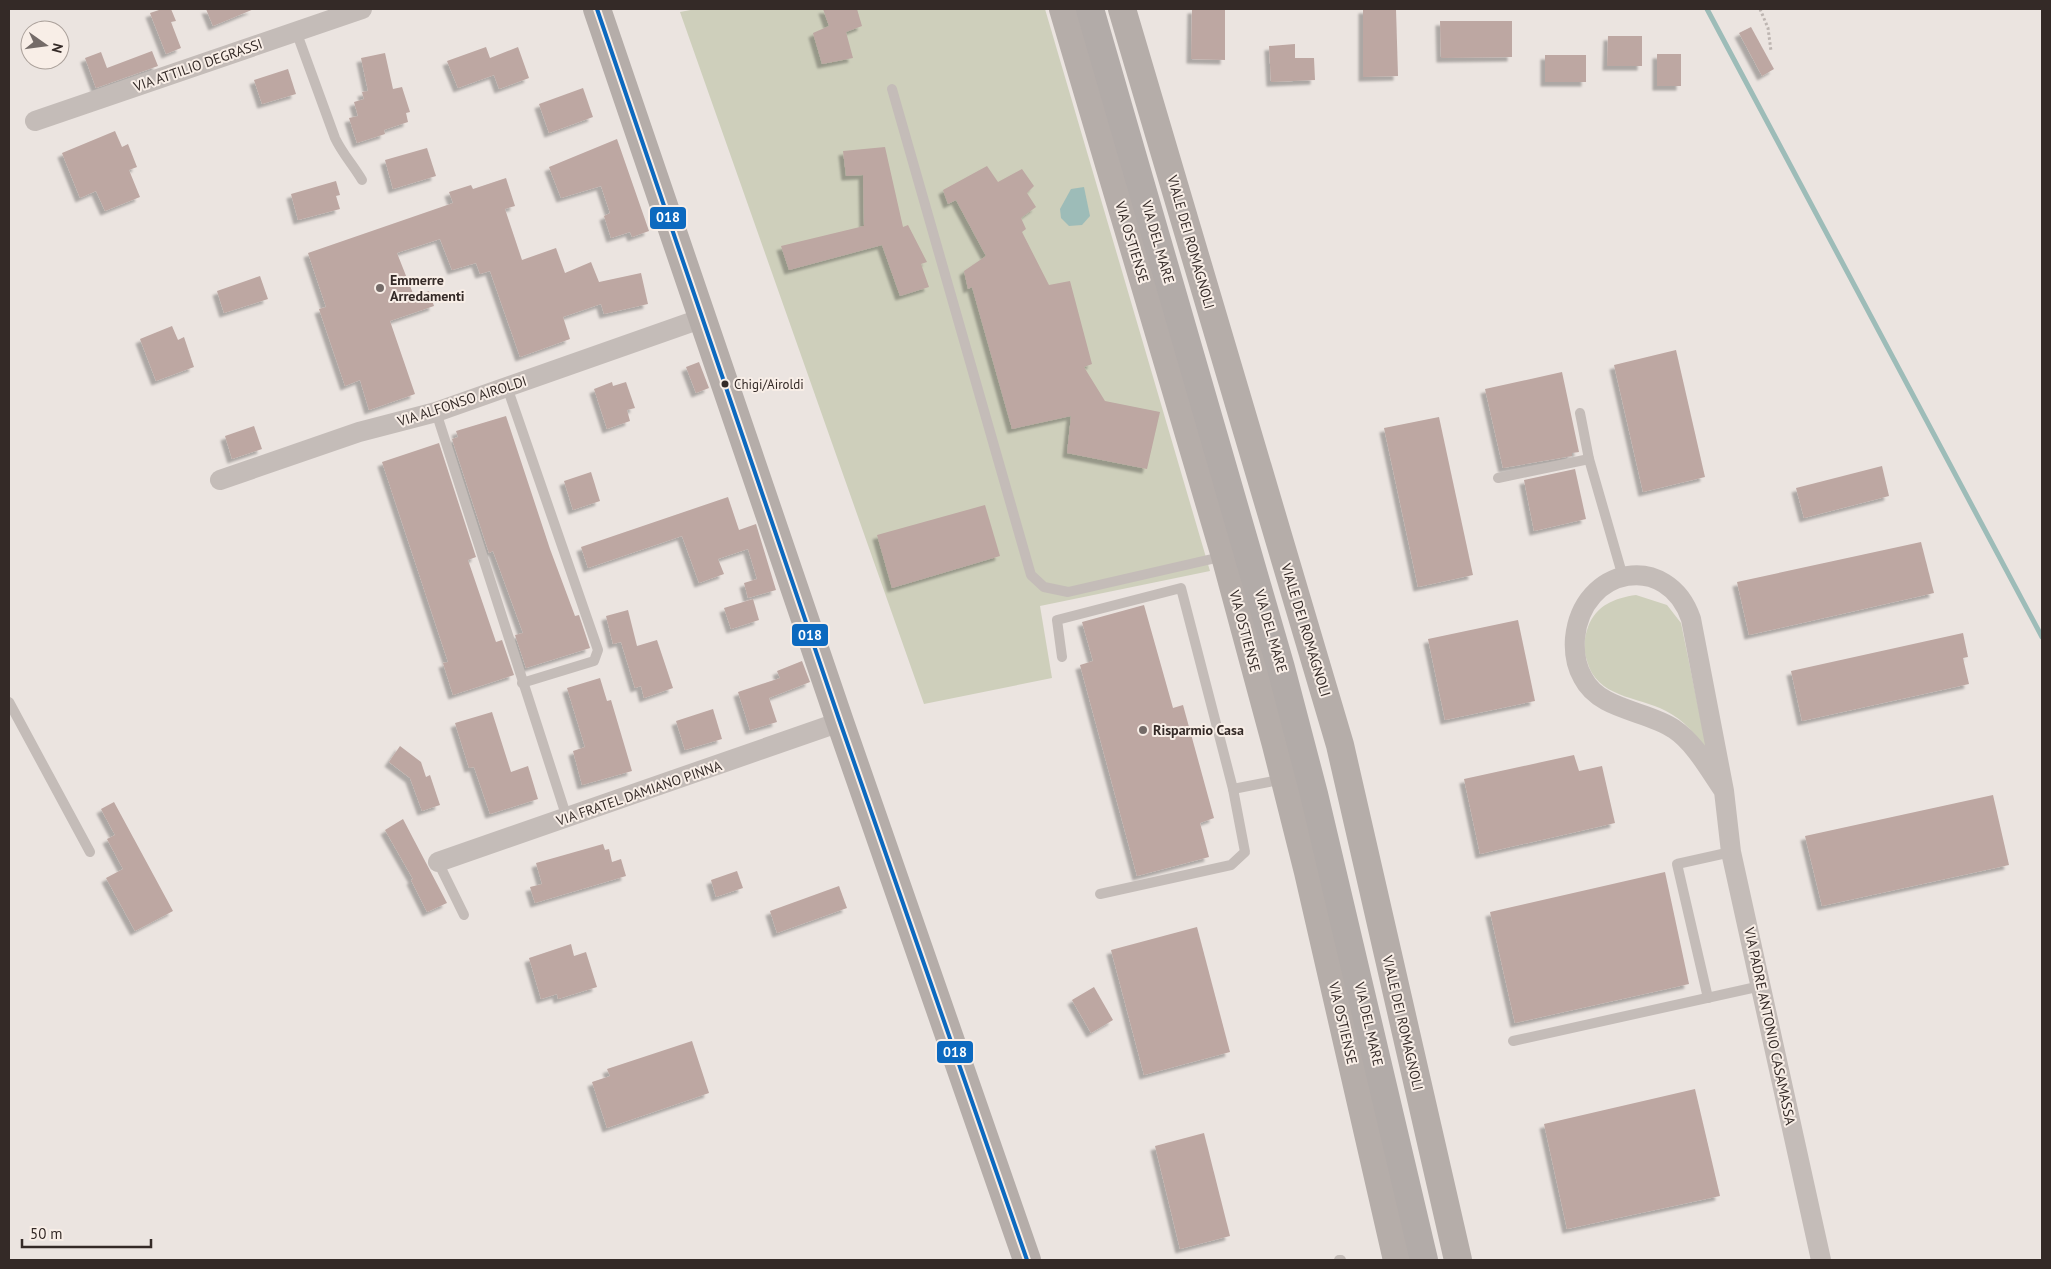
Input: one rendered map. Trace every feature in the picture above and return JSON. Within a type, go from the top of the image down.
[{"type":"main road","points":[[597,9],[840,722],[1027,1260]]},
{"type":"main road","name":"VIA OSTIENSE","points":[[1063,9],[1225,556],[1285,778],[1397,1260]]},
{"type":"main road","name":"VIA DEL MARE","points":[[1090,9],[1284,676],[1314,794],[1424,1260]]},
{"type":"main road","name":"VIALE DEI ROMAGNOLI","points":[[1122,9],[1336,732],[1458,1260]]},
{"type":"street","name":"VIA ATTILIO DEGRASSI","points":[[35,121],[362,9]]},
{"type":"street","name":"VIA ALFONSO AIROLDI","points":[[220,480],[359,432],[436,412],[703,318]]},
{"type":"street","name":"VIA PADRE ANTONIO CASAMASSA","points":[[1724,791],[1694,748],[1676,730],[1659,719],[1618,706],[1606,700],[1586,684],[1582,677],[1574,646],[1580,611],[1598,588],[1623,577],[1645,577],[1660,582],[1678,594],[1691,619],[1724,791],[1731,852],[1821,1260]]},
{"type":"street","name":"VIA FRATEL DAMIANO PINNA","points":[[438,862],[840,722]]},
{"type":"lane","points":[[296,31],[340,150],[352,163],[362,180]]},
{"type":"lane","points":[[892,89],[1031,575],[1044,587],[1068,592],[1225,556]]},
{"type":"lane","points":[[508,387],[598,650],[594,661],[522,683]]},
{"type":"lane","points":[[436,412],[567,818]]},
{"type":"lane","points":[[1580,413],[1589,459],[1623,577]]},
{"type":"lane","points":[[1498,478],[1589,459]]},
{"type":"lane","points":[[1062,657],[1057,620],[1182,588],[1233,789],[1245,852],[1231,865],[1100,894]]},
{"type":"lane","points":[[9,702],[90,852]]},
{"type":"lane","points":[[1233,789],[1285,778]]},
{"type":"lane","points":[[1708,998],[1677,864],[1731,852]]},
{"type":"lane","points":[[438,862],[464,915]]},
{"type":"lane","points":[[1513,1041],[1761,986]]},
{"type":"path","points":[[1760,9],[1768,28],[1771,51]]},
{"type":"green space","points":[[696,9],[1045,9],[1210,571],[1040,606],[1052,678],[924,704],[680,12]]},
{"type":"green space","points":[[1636,595],[1667,605],[1681,623],[1707,750],[1689,728],[1678,719],[1655,706],[1609,689],[1599,682],[1592,673],[1587,661],[1585,648],[1586,635],[1591,619],[1607,604],[1621,598]]},
{"type":"water","points":[[1084,187],[1090,216],[1082,225],[1069,226],[1061,218],[1060,209],[1071,189]]},
{"type":"building","points":[[162,9],[171,9],[176,21],[171,22],[181,48],[166,54],[150,13]]},
{"type":"building","points":[[206,9],[254,9],[213,26]]},
{"type":"building","points":[[823,9],[857,9],[862,26],[846,32],[853,58],[822,64],[813,33],[829,26]]},
{"type":"building","points":[[1192,9],[1225,9],[1225,60],[1191,59]]},
{"type":"building","points":[[1363,9],[1396,9],[1398,76],[1363,77]]},
{"type":"building","points":[[1440,21],[1512,21],[1512,57],[1441,58]]},
{"type":"building","points":[[1751,27],[1774,69],[1762,76],[1739,33]]},
{"type":"building","points":[[1608,36],[1642,36],[1642,66],[1607,66]]},
{"type":"building","points":[[1295,44],[1295,58],[1314,58],[1315,80],[1271,82],[1269,46]]},
{"type":"building","points":[[486,47],[490,58],[518,47],[529,78],[499,89],[494,75],[458,88],[447,61]]},
{"type":"building","points":[[152,51],[158,66],[96,88],[85,58],[101,52],[107,68]]},
{"type":"building","points":[[385,53],[393,89],[402,87],[410,112],[406,113],[408,122],[384,130],[385,134],[357,143],[349,118],[358,116],[354,102],[364,99],[362,92],[368,91],[361,58]]},
{"type":"building","points":[[1657,54],[1681,54],[1681,86],[1657,86]]},
{"type":"building","points":[[1545,55],[1586,55],[1586,82],[1545,82]]},
{"type":"building","points":[[288,69],[296,94],[262,104],[254,80]]},
{"type":"building","points":[[583,88],[593,117],[549,133],[539,104]]},
{"type":"building","points":[[115,131],[122,147],[128,144],[137,167],[129,170],[140,197],[105,211],[96,191],[80,198],[62,153]]},
{"type":"building","points":[[617,139],[649,231],[632,237],[630,232],[611,238],[604,216],[610,213],[601,186],[561,198],[549,167]]},
{"type":"building","points":[[885,147],[903,227],[908,225],[927,262],[921,264],[929,287],[900,296],[882,245],[789,270],[781,246],[864,226],[863,175],[846,176],[843,151]]},
{"type":"building","points":[[427,148],[436,176],[393,189],[385,160]]},
{"type":"building","points":[[987,166],[998,182],[1022,169],[1034,186],[1027,193],[1036,207],[1021,218],[1026,229],[1022,232],[1049,285],[1070,281],[1092,364],[1084,367],[1105,401],[1160,412],[1147,469],[1067,453],[1071,416],[1012,429],[972,287],[968,289],[964,271],[986,256],[956,200],[948,204],[943,190]]},
{"type":"building","points":[[506,178],[515,206],[505,209],[522,260],[556,248],[565,273],[591,262],[599,282],[641,273],[648,304],[604,314],[601,304],[563,317],[570,339],[520,357],[490,271],[480,274],[476,263],[452,270],[440,239],[397,253],[414,296],[429,291],[434,306],[390,321],[415,394],[369,410],[360,380],[345,386],[319,309],[326,307],[308,253],[453,203],[449,192],[471,185],[473,189]]},
{"type":"building","points":[[336,181],[340,195],[336,196],[340,209],[298,220],[291,194]]},
{"type":"building","points":[[260,276],[268,299],[224,313],[217,291]]},
{"type":"building","points":[[172,326],[178,340],[184,337],[194,367],[156,381],[140,339]]},
{"type":"building","points":[[1676,350],[1705,477],[1643,492],[1614,365]]},
{"type":"building","points":[[699,362],[709,388],[696,393],[686,367]]},
{"type":"building","points":[[1562,372],[1579,452],[1572,453],[1572,456],[1503,468],[1485,389]]},
{"type":"building","points":[[612,382],[613,386],[626,382],[635,408],[627,410],[630,421],[607,429],[594,389]]},
{"type":"building","points":[[506,416],[550,549],[575,616],[579,615],[590,648],[526,668],[515,635],[523,633],[493,551],[489,553],[452,439],[458,437],[456,431]]},
{"type":"building","points":[[1439,417],[1473,575],[1418,587],[1384,428]]},
{"type":"building","points":[[254,426],[262,449],[232,459],[225,436]]},
{"type":"building","points":[[439,443],[476,557],[468,560],[496,642],[502,640],[514,675],[453,695],[443,663],[448,662],[382,462]]},
{"type":"building","points":[[1882,466],[1889,496],[1804,518],[1796,488]]},
{"type":"building","points":[[1575,469],[1586,519],[1534,531],[1524,480]]},
{"type":"building","points":[[591,472],[600,501],[573,510],[564,481]]},
{"type":"building","points":[[728,497],[739,530],[756,524],[776,590],[748,598],[744,583],[757,579],[748,549],[718,559],[724,574],[699,583],[682,536],[588,568],[581,547]]},
{"type":"building","points":[[985,505],[1000,556],[892,588],[877,535]]},
{"type":"building","points":[[1921,542],[1934,593],[1749,635],[1737,582]]},
{"type":"building","points":[[753,599],[759,620],[731,629],[724,608]]},
{"type":"building","points":[[1144,605],[1173,708],[1183,705],[1214,818],[1200,823],[1209,857],[1137,876],[1080,665],[1093,661],[1082,622]]},
{"type":"building","points":[[628,610],[637,646],[657,640],[673,688],[644,698],[641,686],[635,688],[621,642],[613,644],[606,616]]},
{"type":"building","points":[[1518,620],[1535,701],[1445,720],[1428,639]]},
{"type":"building","points":[[1963,633],[1968,657],[1963,658],[1969,684],[1802,721],[1791,671]]},
{"type":"building","points":[[802,661],[810,682],[769,698],[777,722],[750,730],[738,692],[780,678],[777,671]]},
{"type":"building","points":[[600,678],[607,701],[611,700],[632,771],[582,785],[573,751],[585,747],[567,688]]},
{"type":"building","points":[[713,709],[722,739],[685,750],[676,721]]},
{"type":"building","points":[[492,712],[511,772],[528,766],[538,799],[490,814],[474,767],[469,768],[455,723]]},
{"type":"building","points":[[400,746],[421,762],[426,777],[430,775],[440,805],[422,811],[410,778],[389,762]]},
{"type":"building","points":[[1574,755],[1579,771],[1602,766],[1615,823],[1480,854],[1464,779]]},
{"type":"building","points":[[1993,795],[2009,865],[1822,906],[1805,836]]},
{"type":"building","points":[[114,802],[173,911],[135,931],[106,878],[123,869],[107,839],[115,835],[101,809]]},
{"type":"building","points":[[403,819],[447,903],[427,912],[411,880],[413,879],[385,830]]},
{"type":"building","points":[[603,844],[605,850],[609,849],[612,862],[621,859],[626,876],[535,903],[530,887],[542,884],[536,863]]},
{"type":"building","points":[[737,871],[743,888],[716,897],[711,880]]},
{"type":"building","points":[[1665,872],[1689,984],[1515,1023],[1490,912]]},
{"type":"building","points":[[839,886],[847,908],[777,933],[770,911]]},
{"type":"building","points":[[1197,927],[1230,1052],[1144,1075],[1111,950]]},
{"type":"building","points":[[571,944],[574,956],[586,952],[597,987],[558,999],[557,994],[541,999],[529,958]]},
{"type":"building","points":[[1094,987],[1113,1020],[1091,1033],[1072,1000]]},
{"type":"building","points":[[692,1041],[709,1093],[607,1128],[592,1082],[610,1076],[607,1069]]},
{"type":"building","points":[[1695,1089],[1720,1196],[1567,1229],[1544,1124]]},
{"type":"building","points":[[1204,1133],[1230,1236],[1180,1249],[1155,1146]]},
{"type":"waterway","points":[[1707,9],[2042,637]]},
{"type":"transit line","name":"018","points":[[597,9],[840,722],[1027,1260]]},
{"type":"place","name":"Emmerre Arredamenti","points":[[380,288]]},
{"type":"place","name":"Chigi/Airoldi","points":[[725,384]]},
{"type":"place","name":"Risparmio Casa","points":[[1143,730]]}]
